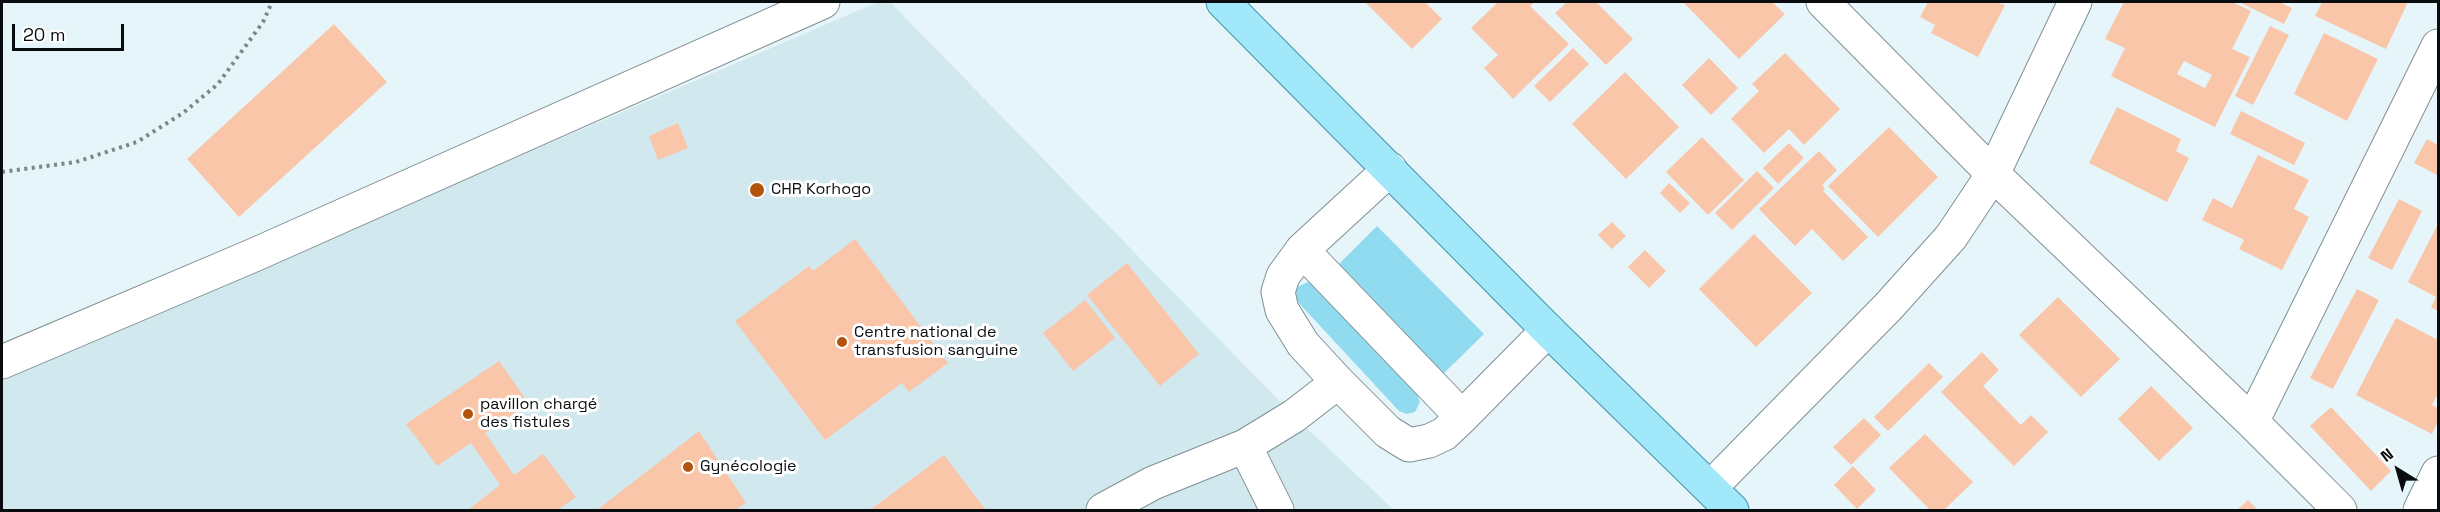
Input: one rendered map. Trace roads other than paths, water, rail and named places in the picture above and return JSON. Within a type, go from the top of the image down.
[{"type":"main road","points":[[1223,2],[1548,330],[1721,499]]},
{"type":"street","points":[[2,362],[254,255],[823,2]]},
{"type":"street","points":[[1823,2],[1993,174],[2252,422],[2340,510]]},
{"type":"street","points":[[1721,499],[1951,237],[1993,174],[2075,2]]},
{"type":"street","points":[[2252,422],[2439,46]]},
{"type":"street","points":[[1390,170],[1302,250],[1282,276],[1278,292],[1282,310],[1303,344],[1338,382],[1388,432],[1408,445],[1429,441],[1444,434],[1548,330]]},
{"type":"street","points":[[1302,250],[1462,417]]},
{"type":"street","points":[[1103,510],[1153,483],[1245,446],[1294,416],[1338,382]]},
{"type":"street","points":[[1245,446],[1277,510]]},
{"type":"street","points":[[2420,510],[2439,473]]},
{"type":"place","name":"CHR Korhogo","points":[[757,190]]},
{"type":"place","name":"Centre national de transfusion sanguine","points":[[842,342]]},
{"type":"place","name":"pavillon chargé des fistules","points":[[468,414]]},
{"type":"place","name":"Gynécologie","points":[[688,467]]}]
